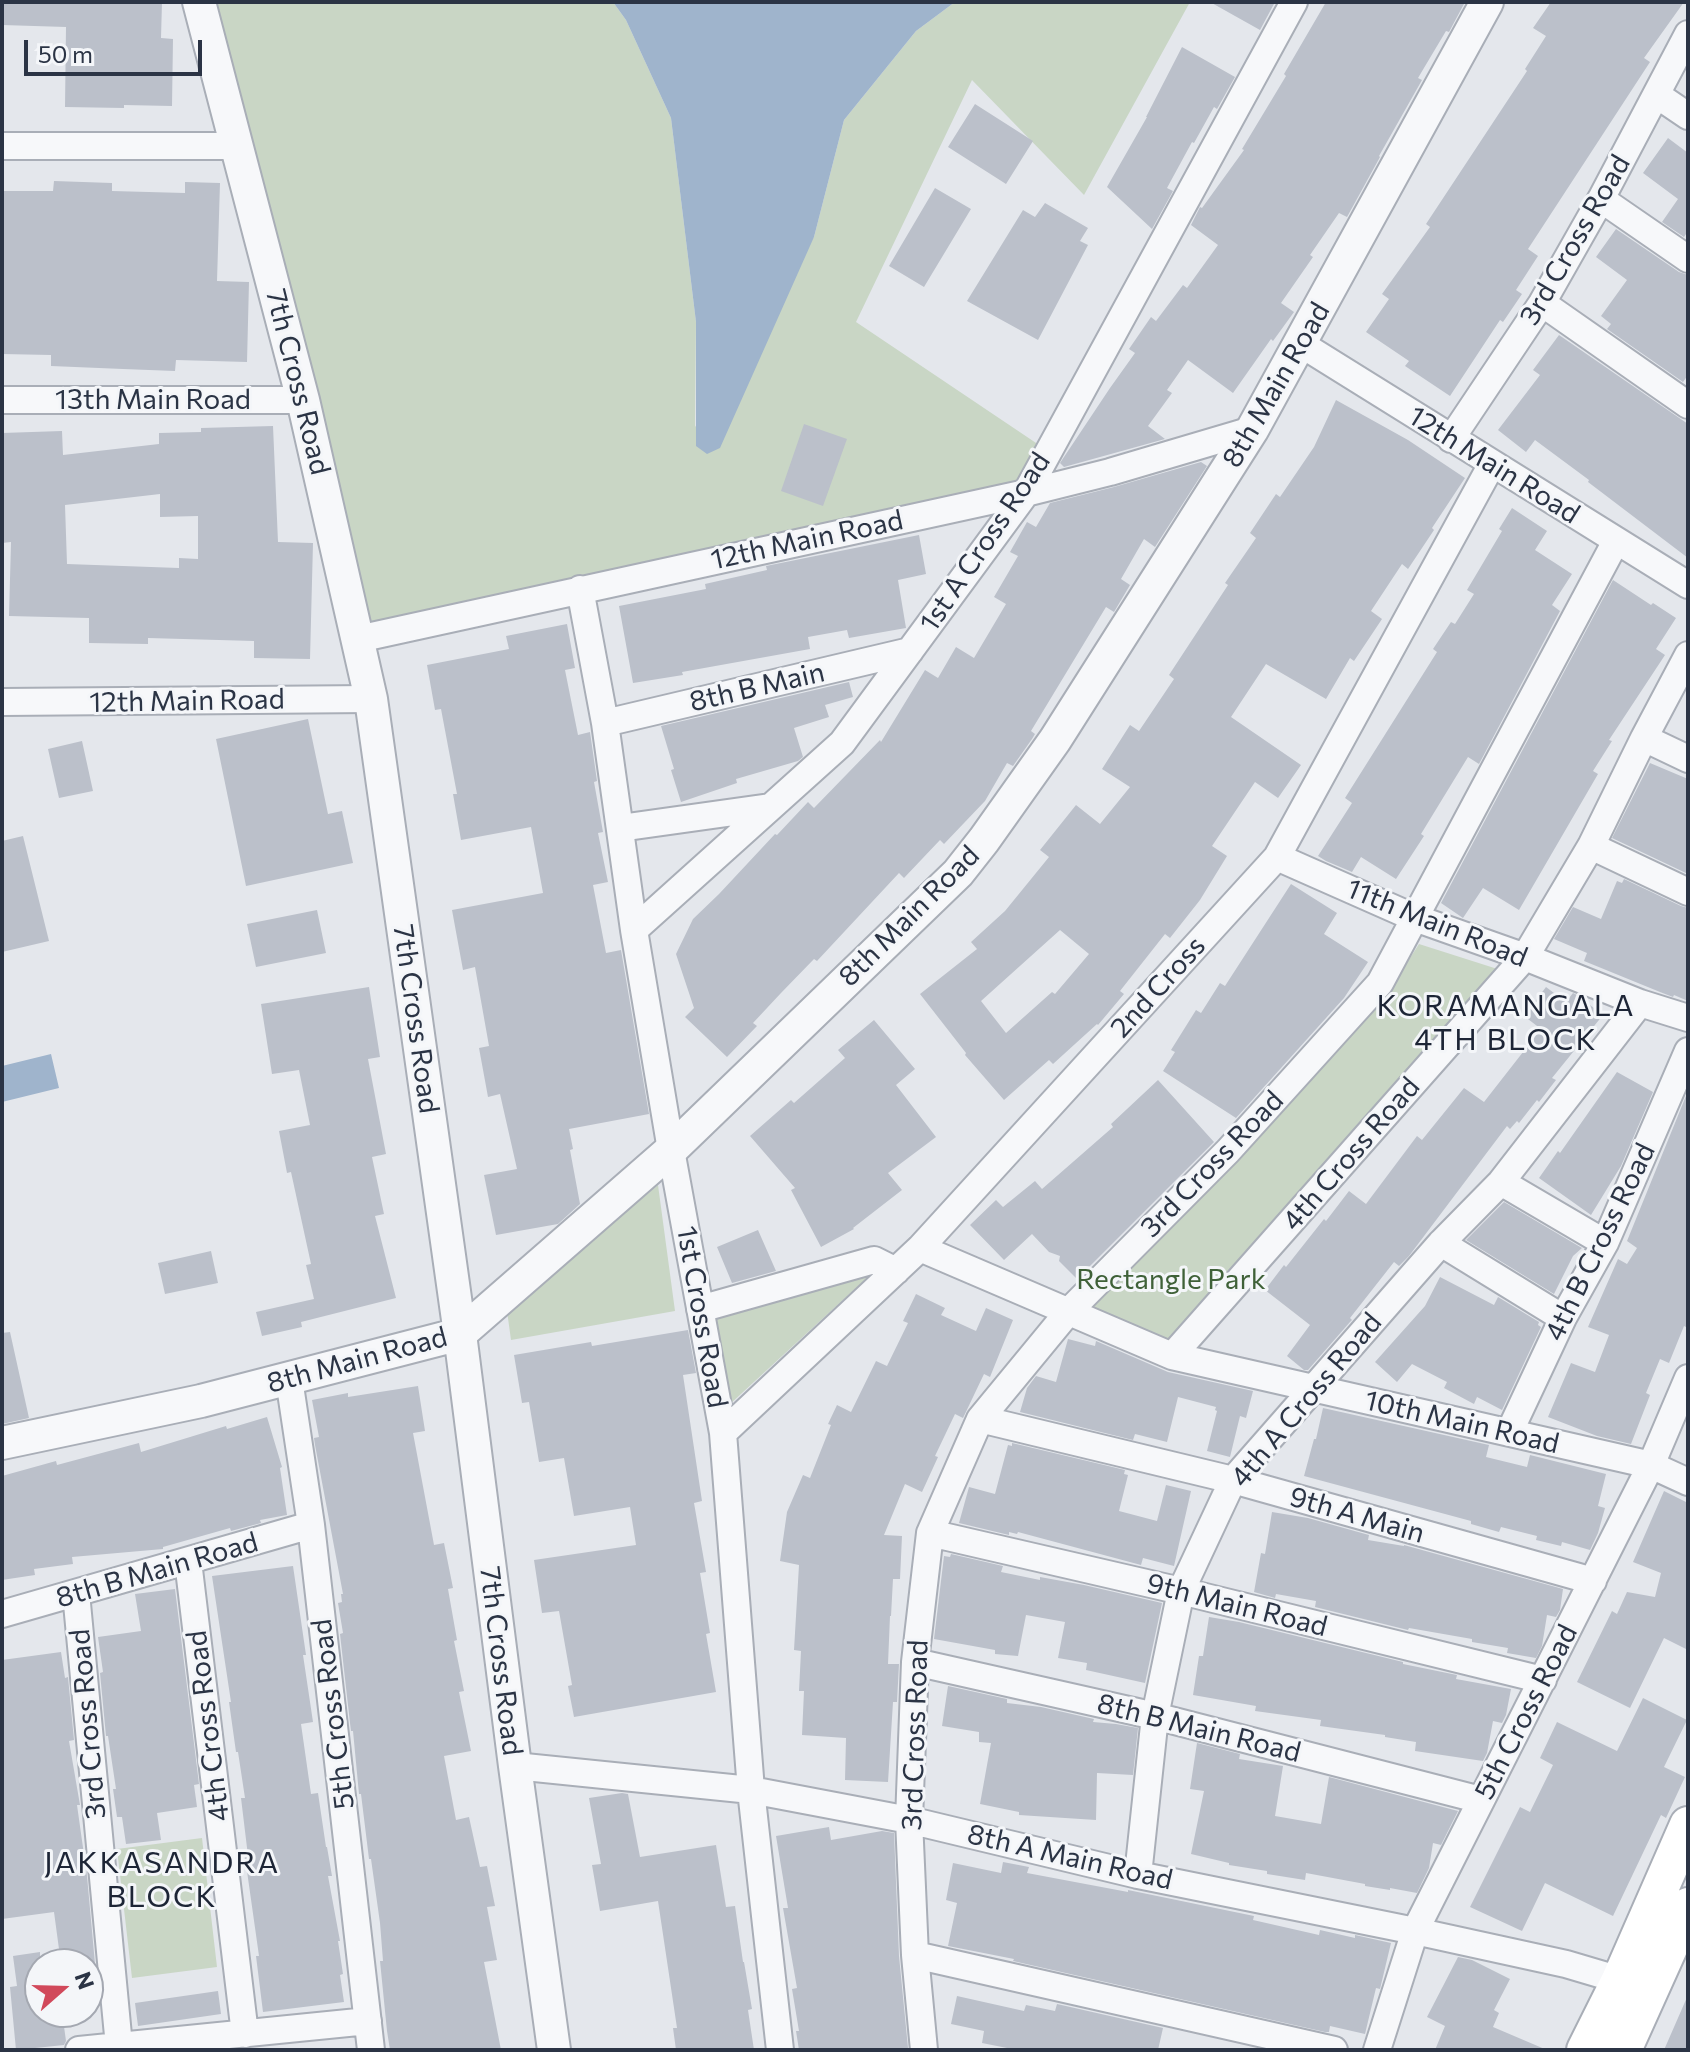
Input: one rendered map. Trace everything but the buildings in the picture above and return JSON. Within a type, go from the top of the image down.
[{"type":"main road","points":[[1585,2050],[1620,1980],[1688,1825]]},
{"type":"main road","points":[[1623,2050],[1688,1906]]},
{"type":"street","name":"7th Cross Road","points":[[199,2],[303,400],[371,699],[460,1334],[554,2050]]},
{"type":"street","name":"1st A Cross Road","points":[[634,930],[842,743],[1026,493],[1294,2]]},
{"type":"street","name":"8th Main Road","points":[[2,1443],[201,1401],[460,1334],[671,1150],[958,873],[1055,740],[1252,430],[1487,2]]},
{"type":"street","name":"3rd Cross Road","points":[[1451,439],[1542,303],[1688,34]]},
{"type":"street","points":[[1657,95],[1688,116]]},
{"type":"street","points":[[2,146],[238,146]]},
{"type":"street","points":[[1601,199],[1688,259]]},
{"type":"street","points":[[1542,303],[1688,405]]},
{"type":"street","name":"12th Main Road","points":[[1301,344],[1688,585]]},
{"type":"street","name":"13th Main Road","points":[[2,400],[303,400]]},
{"type":"street","name":"12th Main Road","points":[[358,639],[1026,493],[1252,430]]},
{"type":"street","name":"2nd Cross","points":[[723,1433],[920,1248],[1277,857],[1492,464]]},
{"type":"street","name":"3rd Cross Road","points":[[924,2050],[915,1955],[909,1820],[915,1662],[930,1533],[980,1419],[1069,1311],[1228,1151],[1380,983],[1616,541]]},
{"type":"street","name":"1st Cross Road","points":[[580,589],[605,723],[634,930],[671,1150],[723,1433],[751,1790],[780,2050]]},
{"type":"street","name":"8th B Main","points":[[605,723],[910,651]]},
{"type":"street","name":"4th Cross Road","points":[[1172,1356],[1525,957],[1591,846],[1688,655]]},
{"type":"street","name":"12th Main Road","points":[[2,702],[371,699]]},
{"type":"street","points":[[1644,738],[1688,759]]},
{"type":"street","points":[[620,828],[770,807]]},
{"type":"street","points":[[1591,846],[1688,892]]},
{"type":"street","name":"11th Main Road","points":[[1277,857],[1415,918],[1640,1003],[1688,1018]]},
{"type":"street","name":"4th A Cross Road","points":[[1138,1875],[1155,1716],[1181,1591],[1233,1480],[1441,1243],[1501,1182],[1640,1003]]},
{"type":"street","name":"4th B Cross Road","points":[[1509,1433],[1563,1318],[1605,1243],[1688,1051]]},
{"type":"street","points":[[1501,1182],[1605,1243]]},
{"type":"street","points":[[1441,1243],[1563,1318]]},
{"type":"street","name":"10th Main Road","points":[[920,1248],[1172,1356],[1651,1465],[1688,1482]]},
{"type":"street","points":[[700,1309],[874,1260],[896,1271]]},
{"type":"street","name":"5th Cross Road","points":[[1377,2050],[1415,1931],[1651,1465],[1688,1378]]},
{"type":"street","name":"5th Cross Road","points":[[289,1379],[311,1525],[371,2050]]},
{"type":"street","name":"9th A Main","points":[[980,1419],[1233,1480],[1593,1581]]},
{"type":"street","name":"8th B Main Road","points":[[2,1614],[311,1525]]},
{"type":"street","name":"9th Main Road","points":[[930,1533],[1543,1680]]},
{"type":"street","name":"4th Cross Road","points":[[188,1561],[245,2034]]},
{"type":"street","name":"3rd Cross Road","points":[[76,1593],[119,2046]]},
{"type":"street","name":"8th B Main Road","points":[[915,1662],[1155,1716],[1481,1800]]},
{"type":"street","name":"8th A Main Road","points":[[515,1766],[751,1790],[909,1820],[1138,1875],[1566,1964],[1620,1980]]},
{"type":"street","points":[[915,1955],[1334,2050]]},
{"type":"street","points":[[79,2050],[368,2021]]},
{"type":"green space","points":[[217,2],[613,2],[626,20],[671,118],[696,322],[695,427],[814,237],[844,120],[916,31],[955,2],[1190,2],[1084,195],[972,80],[856,322],[1045,449],[1019,495],[371,640],[309,364]]},
{"type":"green space","name":"Rectangle Park","points":[[1419,944],[1510,973],[1171,1340],[1088,1308],[1392,986]]},
{"type":"green space","points":[[658,1185],[675,1311],[511,1340],[507,1311]]},
{"type":"green space","points":[[870,1275],[729,1405],[714,1320]]},
{"type":"green space","points":[[202,1838],[217,1967],[132,1978],[117,1849]]},
{"type":"water","points":[[613,2],[955,2],[916,31],[844,120],[814,237],[720,448],[707,454],[696,446],[696,322],[671,118],[626,20]]},
{"type":"water","points":[[51,1054],[59,1088],[2,1102],[2,1066]]},
{"type":"district","name":"KORAMANGALA 4TH BLOCK","points":[[1506,1023]]},
{"type":"district","name":"JAKKASANDRA BLOCK","points":[[162,1880]]}]
